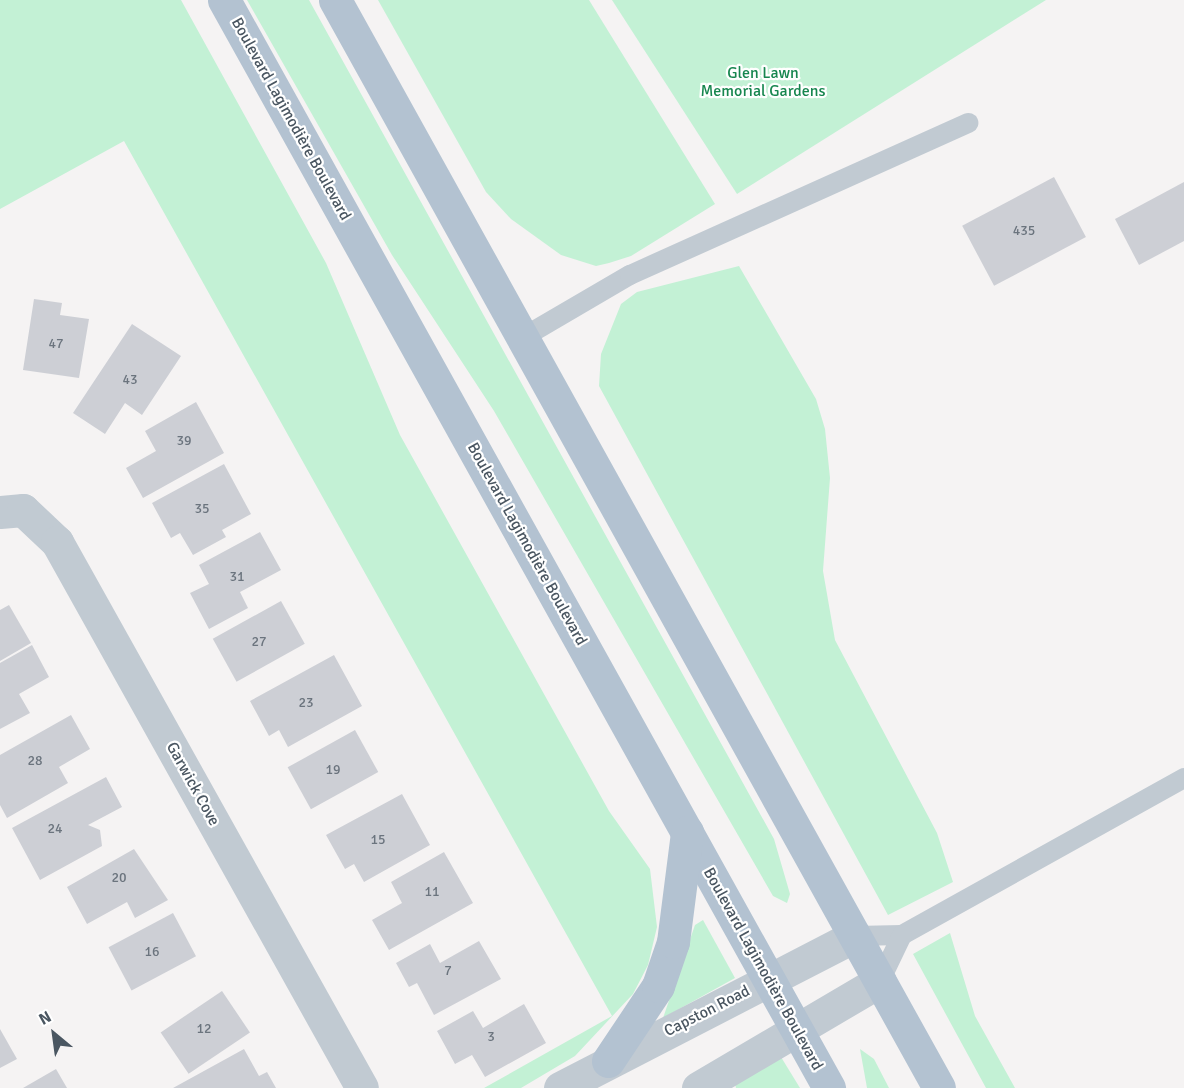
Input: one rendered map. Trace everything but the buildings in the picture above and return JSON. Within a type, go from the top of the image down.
[{"type":"main road","name":"Boulevard Lagimodière Boulevard","points":[[224,0],[829,1088]]},
{"type":"main road","points":[[335,0],[939,1088]]},
{"type":"main road","points":[[608,1061],[658,986],[673,942],[687,832]]},
{"type":"street","name":"Garwick Cove","points":[[0,512],[23,510],[57,542],[362,1088]]},
{"type":"street","name":"Capston Road","points":[[560,1088],[608,1061],[855,936]]},
{"type":"street","points":[[698,1088],[795,1028],[880,981]]},
{"type":"lane","points":[[522,338],[630,275],[968,123]]},
{"type":"lane","points":[[855,936],[902,935],[1184,778]]},
{"type":"lane","points":[[880,981],[902,935]]},
{"type":"green space","points":[[0,0],[181,0],[326,263],[400,435],[609,811],[650,869],[657,927],[648,965],[633,994],[575,1056],[521,1088],[484,1088],[612,1016],[124,141],[0,209]]},
{"type":"green space","points":[[247,0],[309,0],[774,839],[790,894],[787,903],[773,896],[494,411],[392,255]]},
{"type":"green space","points":[[378,0],[589,0],[715,204],[631,256],[596,266],[561,255],[511,219],[486,192]]},
{"type":"green space","name":"Glen Lawn Memorial Gardens","points":[[612,0],[1046,0],[737,194]]},
{"type":"green space","points":[[739,266],[816,399],[825,429],[830,478],[823,571],[835,640],[937,833],[953,882],[888,915],[599,386],[601,354],[621,304],[637,292]]},
{"type":"green space","points":[[703,920],[735,978],[663,1018],[695,925]]},
{"type":"green space","points":[[950,933],[975,1016],[1015,1088],[986,1088],[913,954]]},
{"type":"green space","points":[[860,1049],[874,1059],[889,1088],[867,1088]]},
{"type":"green space","points":[[781,1057],[800,1088],[736,1088],[735,1084]]}]
